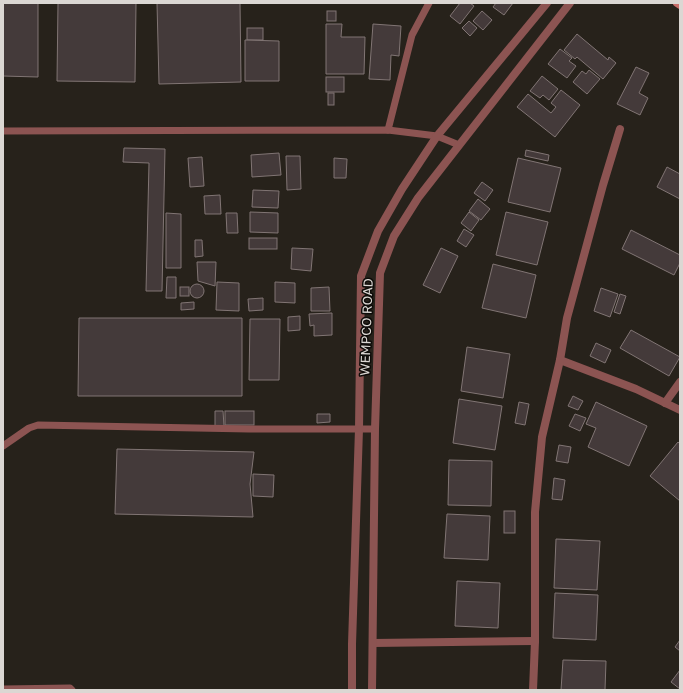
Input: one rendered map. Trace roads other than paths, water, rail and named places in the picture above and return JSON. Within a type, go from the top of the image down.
[{"type":"main road","points":[[677,3],[680,6]]},
{"type":"street","name":"WEMPCO ROAD","points":[[352,690],[352,644],[359,429],[361,276],[378,231],[402,189],[437,136],[547,3]]},
{"type":"street","name":"WEMPCO ROAD","points":[[372,690],[375,429],[380,273],[394,236],[418,198],[570,3]]},
{"type":"street","points":[[533,690],[535,641],[535,512],[542,436],[560,360],[567,318],[603,185],[620,129]]},
{"type":"street","points":[[560,360],[636,389],[680,410]]},
{"type":"street","points":[[665,403],[680,382]]},
{"type":"street","points":[[373,643],[535,641]]},
{"type":"lane","points":[[388,130],[412,35],[430,3]]},
{"type":"lane","points":[[3,131],[388,130],[437,136],[459,145]]},
{"type":"lane","points":[[3,446],[29,428],[38,426],[210,429],[375,429]]},
{"type":"lane","points":[[3,689],[70,688],[72,690]]}]
